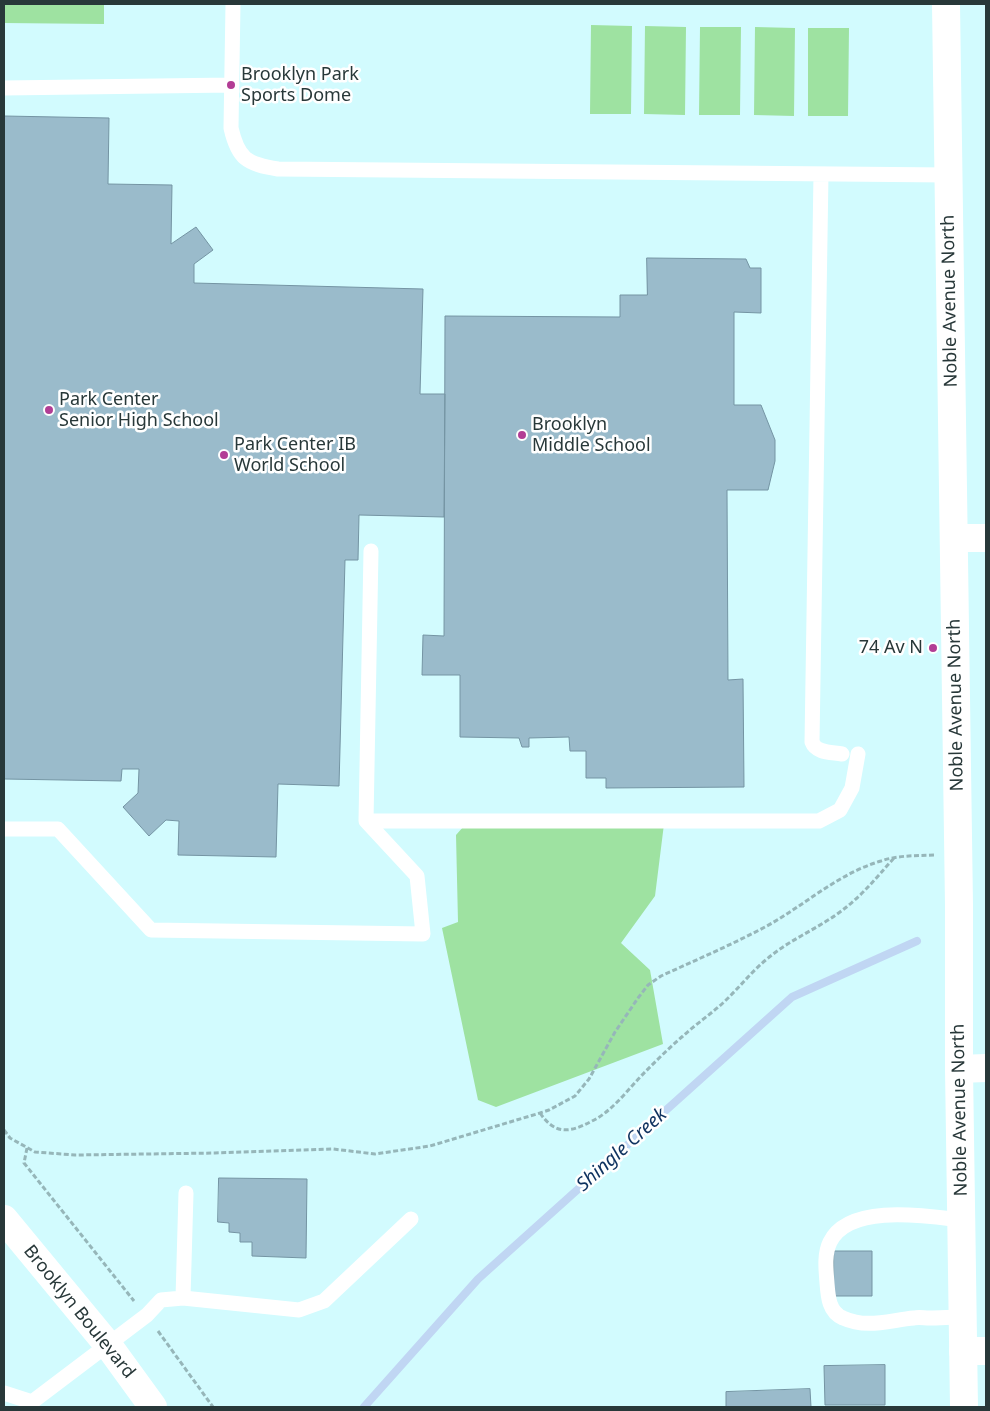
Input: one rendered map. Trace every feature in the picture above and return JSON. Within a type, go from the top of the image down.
[{"type":"street","name":"Noble Avenue North","points":[[946,4],[963,1317],[975,1351],[964,1407]]},
{"type":"street","points":[[954,538],[986,538]]},
{"type":"street","points":[[959,1069],[986,1068]]},
{"type":"street","name":"Brooklyn Boulevard","points":[[4,1219],[108,1345],[153,1407]]},
{"type":"lane","points":[[233,4],[231,128],[235,146],[244,158],[257,166],[278,169],[948,175]]},
{"type":"lane","points":[[4,88],[232,85]]},
{"type":"lane","points":[[821,174],[812,742],[818,750],[842,754]]},
{"type":"lane","points":[[4,829],[58,829],[151,930],[423,934],[417,876],[366,822],[371,551]]},
{"type":"lane","points":[[366,822],[819,821],[840,810],[852,788],[858,754]]},
{"type":"lane","points":[[183,1298],[186,1193]]},
{"type":"lane","points":[[961,1220],[926,1216],[885,1215],[867,1217],[850,1223],[835,1232],[829,1244],[826,1261],[828,1299],[834,1312],[843,1318],[859,1323],[874,1324],[914,1317],[963,1317]]},
{"type":"lane","points":[[4,1393],[32,1402],[108,1345],[147,1314],[161,1300],[183,1298],[299,1310],[324,1301],[411,1220]]},
{"type":"path","points":[[4,1130],[10,1138],[35,1152],[75,1155],[333,1149],[375,1154],[430,1146],[549,1110],[575,1096],[589,1078],[615,1032],[648,985],[661,976],[766,926],[815,894],[861,868],[894,858],[958,854]]},
{"type":"path","points":[[540,1113],[547,1122],[558,1130],[575,1129],[594,1121],[610,1109],[676,1042],[725,1001],[768,958],[838,913],[859,897],[894,858]]},
{"type":"path","points":[[27,1148],[24,1163],[137,1306],[147,1314],[213,1407]]},
{"type":"green space","points":[[4,4],[104,4],[104,24],[4,23]]},
{"type":"green space","points":[[591,25],[632,26],[631,114],[590,114]]},
{"type":"green space","points":[[645,26],[686,27],[685,115],[644,114]]},
{"type":"green space","points":[[700,27],[741,27],[740,115],[699,115]]},
{"type":"green space","points":[[755,27],[795,28],[794,116],[754,115]]},
{"type":"green space","points":[[808,28],[849,28],[848,116],[808,116]]},
{"type":"green space","points":[[665,816],[655,896],[621,943],[650,970],[663,1044],[496,1107],[478,1100],[442,928],[458,922],[456,835],[471,818]]},
{"type":"building","name":"Park Center IB World School","points":[[4,116],[109,118],[108,184],[172,185],[171,244],[196,227],[213,250],[194,264],[194,283],[423,289],[420,394],[445,394],[444,517],[359,515],[358,560],[345,560],[339,786],[278,784],[276,857],[178,855],[179,821],[166,820],[149,836],[123,807],[138,793],[139,769],[122,769],[121,781],[4,779]]},
{"type":"building","points":[[647,258],[746,259],[750,268],[761,268],[761,313],[734,312],[734,405],[761,405],[775,440],[775,461],[768,490],[727,490],[728,680],[743,679],[744,787],[606,788],[606,778],[586,778],[586,751],[570,751],[569,737],[529,738],[529,747],[522,747],[519,738],[460,737],[460,675],[422,675],[423,635],[444,636],[445,316],[620,317],[620,295],[647,295]]},
{"type":"building","points":[[219,1178],[307,1179],[306,1258],[252,1256],[252,1242],[240,1242],[240,1233],[229,1232],[229,1223],[218,1222]]},
{"type":"building","points":[[834,1251],[872,1251],[872,1296],[834,1296]]},
{"type":"building","points":[[885,1365],[885,1405],[825,1405],[824,1366]]},
{"type":"building","points":[[810,1389],[811,1407],[726,1407],[726,1392]]},
{"type":"waterway","name":"Shingle Creek","points":[[364,1407],[478,1279],[792,997],[917,941]]},
{"type":"place","name":"Brooklyn Park Sports Dome","points":[[231,85]]},
{"type":"place","name":"Park Center Senior High School","points":[[49,410]]},
{"type":"place","name":"Brooklyn Middle School","points":[[522,435]]},
{"type":"place","name":"Park Center IB World School","points":[[224,455]]},
{"type":"place","name":"74 Av N","points":[[933,648]]}]
